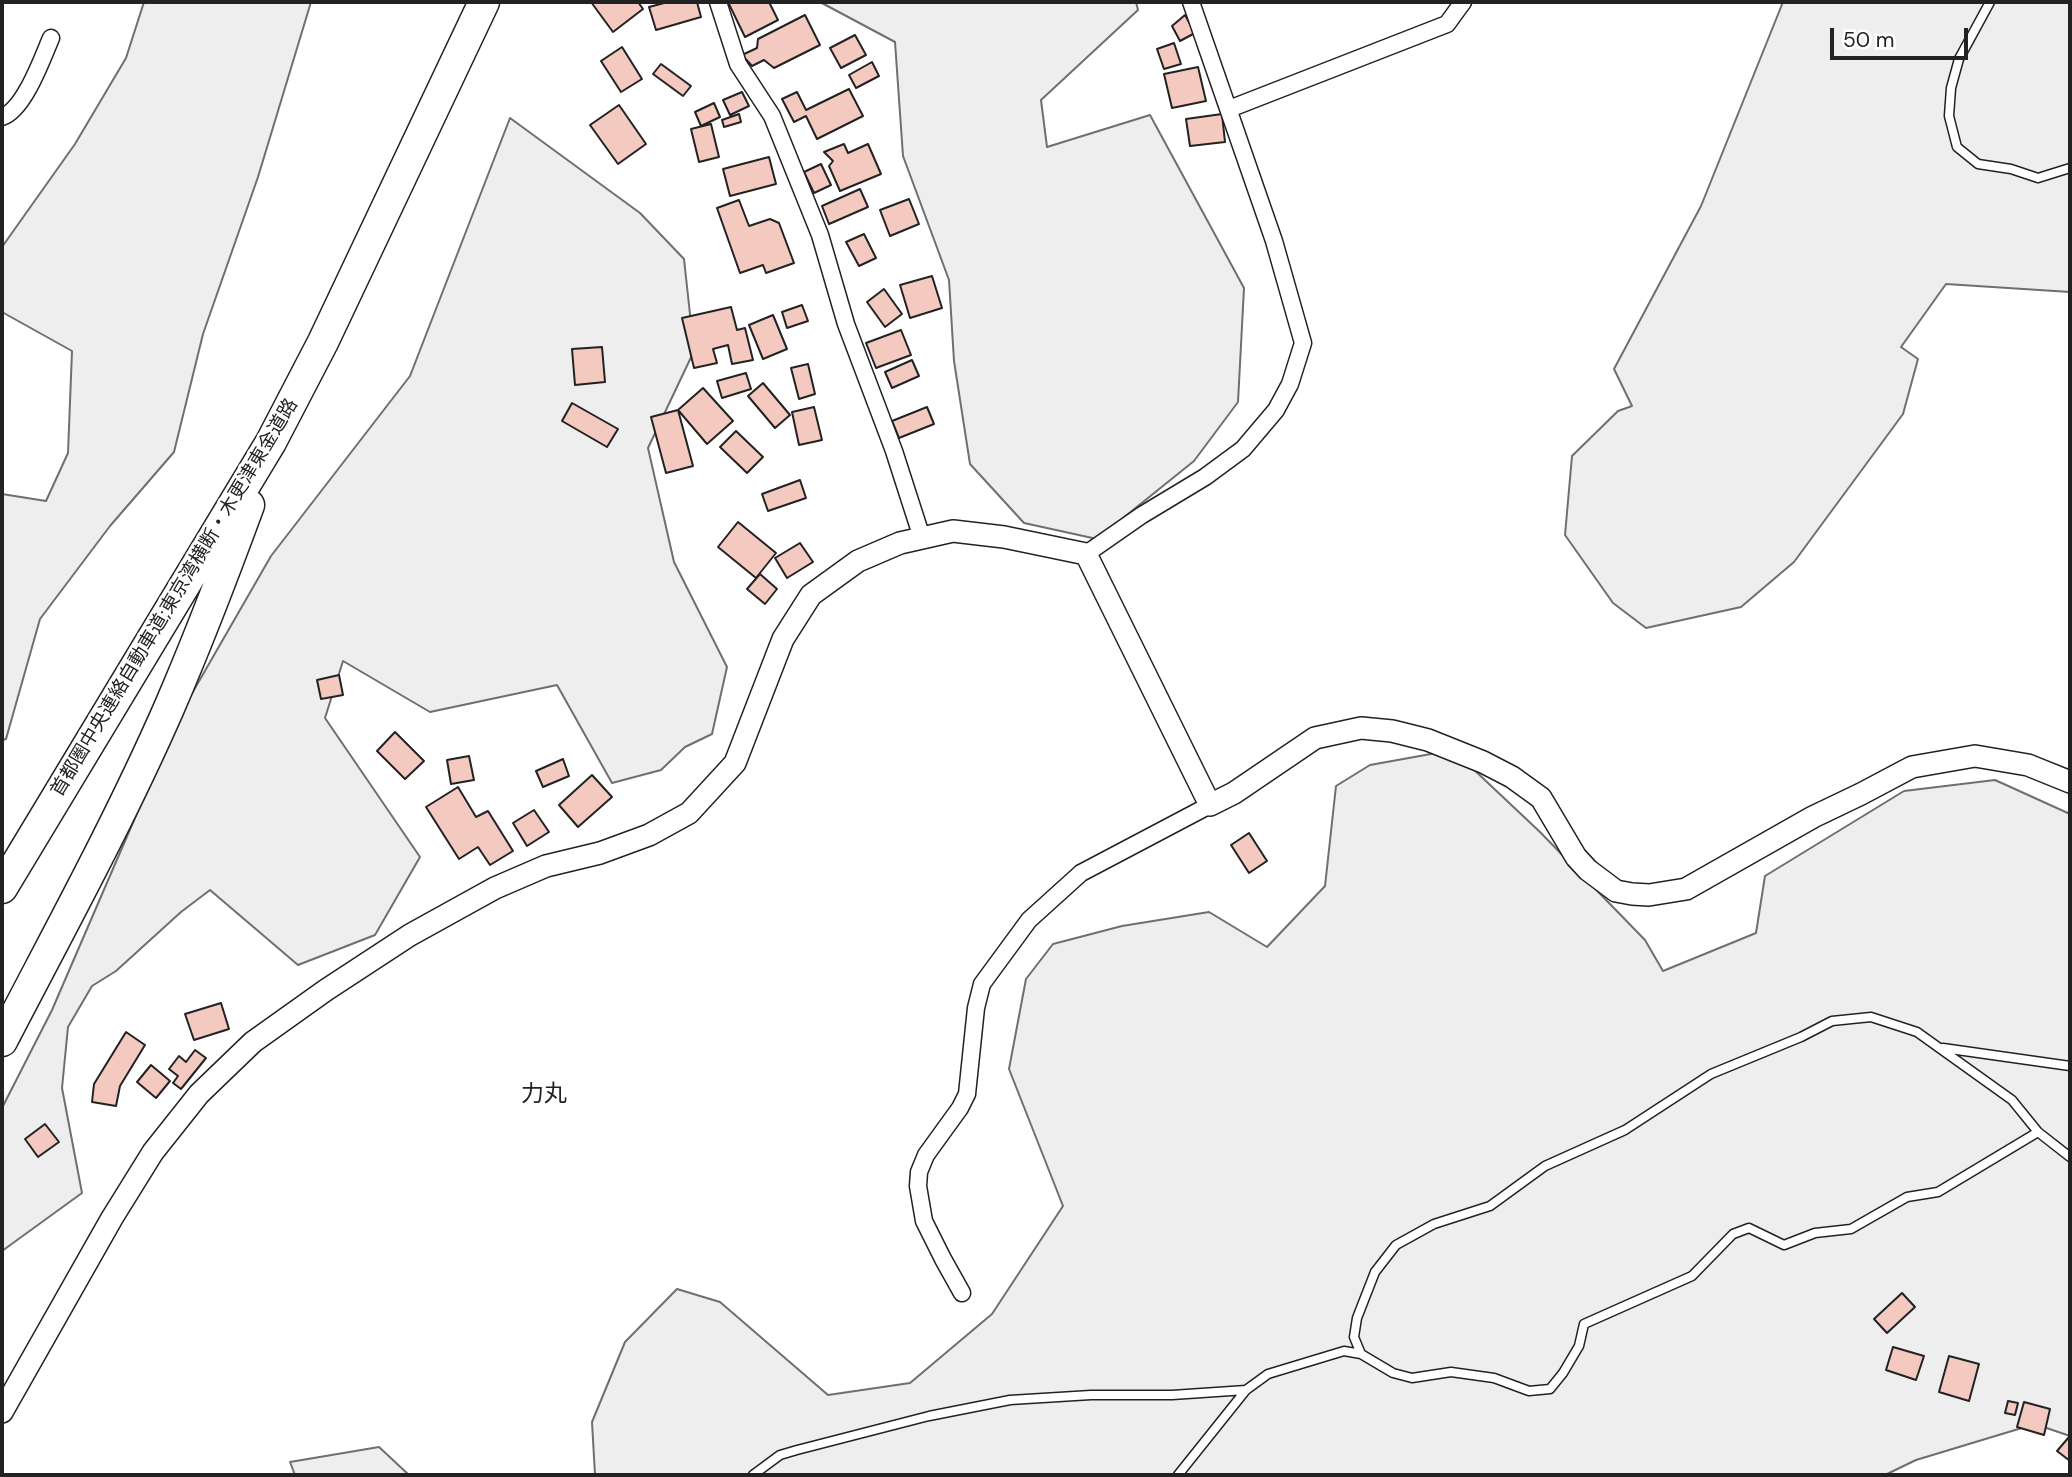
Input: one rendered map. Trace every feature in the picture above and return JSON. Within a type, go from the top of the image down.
[{"type":"highway","name":"首都圏中央連絡自動車道;東京湾横断・木更津東金道路","points":[[2,888],[271,442],[323,342],[484,2]]},
{"type":"highway","points":[[2,1041],[104,844],[169,708],[225,573],[271,442]]},
{"type":"highway","points":[[2,861],[99,727]]},
{"type":"street","points":[[718,2],[738,64],[772,116],[820,234],[846,324],[894,451],[922,538]]},
{"type":"street","points":[[2,1412],[112,1218],[153,1152],[199,1094],[253,1042],[410,935],[495,888],[546,866],[600,853],[649,835],[689,813],[735,763],[783,639],[811,595],[859,561],[900,543],[953,531],[1004,537],[1086,554],[1142,515],[1205,477],[1243,449],[1276,410],[1290,384],[1303,343],[1274,241],[1191,2]]},
{"type":"street","points":[[1229,109],[1447,24],[1463,2]]},
{"type":"street","points":[[2,117],[8,115],[33,82],[51,38]]},
{"type":"street","points":[[1086,554],[1210,805]]},
{"type":"street","points":[[962,1293],[924,1221],[918,1186],[919,1171],[926,1155],[967,1094],[976,1008],[982,984],[1029,920],[1081,873],[1234,793],[1315,738],[1360,728],[1392,731],[1428,740],[1483,762],[1512,777],[1541,798],[1576,857],[1588,870],[1616,891],[1649,895],[1686,889],[1812,817],[1912,766],[1975,756],[2028,765],[2070,782]]},
{"type":"lane","points":[[1990,2],[1959,59],[1951,88],[1949,116],[1957,147],[1978,164],[2011,169],[2038,178],[2070,168]]},
{"type":"lane","points":[[1361,1354],[1354,1337],[1357,1318],[1375,1272],[1396,1245],[1434,1224],[1490,1206],[1545,1166],[1625,1130],[1710,1074],[1801,1037],[1832,1021],[1871,1017],[1917,1032],[2012,1100],[2038,1132],[2070,1157]]},
{"type":"lane","points":[[1940,1048],[2070,1066]]},
{"type":"lane","points":[[1178,1475],[1246,1390],[1268,1374],[1344,1351],[1361,1354],[1393,1373],[1412,1378],[1451,1372],[1494,1378],[1529,1391],[1550,1389],[1579,1346],[1584,1324],[1692,1276],[1733,1234],[1749,1228],[1784,1245],[1815,1233],[1852,1229],[1907,1197],[1938,1192],[2038,1132]]},
{"type":"lane","points":[[753,1475],[780,1455],[797,1450],[929,1416],[1010,1400],[1246,1390]]},
{"type":"shaded area","points":[[144,2],[311,2],[258,177],[203,334],[174,452],[110,526],[40,619],[6,739],[2,740],[2,494],[46,501],[68,453],[72,351],[2,312],[2,247],[75,144],[126,58]]},
{"type":"shaded area","points":[[820,2],[1136,2],[1138,10],[1041,100],[1047,147],[1150,115],[1244,288],[1238,402],[1194,461],[1097,539],[1024,523],[970,464],[954,361],[949,280],[903,156],[895,42]]},
{"type":"shaded area","points":[[1783,2],[2070,2],[2070,292],[1946,284],[1901,347],[1918,359],[1903,414],[1794,562],[1741,607],[1646,628],[1613,603],[1565,535],[1572,456],[1618,411],[1632,406],[1614,369],[1701,206]]},
{"type":"shaded area","points":[[510,118],[640,213],[684,259],[694,351],[648,448],[674,562],[727,667],[712,734],[685,747],[661,770],[612,783],[557,685],[430,712],[343,661],[325,718],[420,857],[375,935],[298,965],[210,890],[181,912],[116,971],[92,986],[68,1027],[62,1088],[82,1193],[2,1251],[2,1108],[52,1010],[179,716],[271,556],[410,376]]},
{"type":"shaded area","points":[[1453,750],[1540,832],[1645,940],[1663,971],[1756,933],[1765,876],[1904,791],[1995,780],[2070,814],[2070,1436],[2035,1424],[1916,1460],[1885,1475],[595,1475],[592,1422],[625,1342],[677,1289],[720,1302],[828,1395],[910,1383],[992,1314],[1063,1206],[1009,1069],[1026,979],[1053,944],[1122,926],[1209,912],[1267,947],[1325,886],[1336,786],[1370,765]]},
{"type":"shaded area","points":[[379,1447],[409,1475],[295,1475],[290,1462]]},
{"type":"building","points":[[591,2],[638,2],[643,9],[613,32]]},
{"type":"building","points":[[668,2],[697,2],[701,17],[656,30],[649,7]]},
{"type":"building","points":[[728,2],[769,2],[778,20],[745,37]]},
{"type":"building","points":[[805,15],[820,45],[774,68],[764,60],[752,66],[742,55],[757,48],[758,39]]},
{"type":"building","points":[[1185,15],[1195,33],[1180,41],[1172,26]]},
{"type":"building","points":[[855,35],[866,55],[841,68],[830,48]]},
{"type":"building","points":[[1174,43],[1181,64],[1164,69],[1157,49]]},
{"type":"building","points":[[622,47],[642,79],[621,92],[601,61]]},
{"type":"building","points":[[872,62],[879,76],[856,88],[849,75]]},
{"type":"building","points":[[661,64],[691,86],[683,96],[653,74]]},
{"type":"building","points":[[1198,67],[1206,101],[1172,108],[1164,74]]},
{"type":"building","points":[[849,89],[863,116],[817,139],[806,116],[794,122],[782,99],[797,92],[806,110]]},
{"type":"building","points":[[742,92],[749,106],[730,115],[723,100]]},
{"type":"building","points":[[714,103],[720,117],[701,126],[695,112]]},
{"type":"building","points":[[619,105],[646,144],[618,164],[590,125]]},
{"type":"building","points":[[739,114],[741,122],[724,127],[722,120]]},
{"type":"building","points":[[1222,114],[1225,142],[1190,146],[1186,119]]},
{"type":"building","points":[[711,124],[719,157],[699,162],[691,129]]},
{"type":"building","points":[[844,144],[848,153],[868,144],[881,174],[840,191],[829,166],[833,161],[824,152]]},
{"type":"building","points":[[769,157],[776,184],[730,196],[723,169]]},
{"type":"building","points":[[821,164],[831,185],[814,193],[804,172]]},
{"type":"building","points":[[860,189],[868,207],[829,224],[822,206]]},
{"type":"building","points":[[909,199],[919,224],[890,236],[880,210]]},
{"type":"building","points":[[739,200],[749,226],[770,219],[779,223],[794,263],[766,273],[763,265],[740,273],[717,208]]},
{"type":"building","points":[[864,234],[876,258],[859,266],[846,242]]},
{"type":"building","points":[[932,276],[942,308],[910,318],[900,285]]},
{"type":"building","points":[[884,289],[902,314],[885,327],[867,302]]},
{"type":"building","points":[[802,305],[808,321],[787,328],[782,312]]},
{"type":"building","points":[[731,307],[737,330],[745,328],[753,360],[732,364],[728,345],[713,349],[717,363],[694,368],[682,318]]},
{"type":"building","points":[[773,315],[787,349],[763,359],[749,325]]},
{"type":"building","points":[[901,330],[911,355],[876,368],[866,343]]},
{"type":"building","points":[[602,347],[605,382],[575,385],[572,349]]},
{"type":"building","points":[[912,360],[919,376],[892,388],[885,372]]},
{"type":"building","points":[[808,364],[815,394],[799,399],[791,368]]},
{"type":"building","points":[[746,373],[751,389],[722,398],[717,381]]},
{"type":"building","points":[[763,383],[790,415],[775,428],[748,396]]},
{"type":"building","points":[[703,388],[733,421],[707,444],[678,410]]},
{"type":"building","points":[[572,403],[618,429],[607,447],[562,421]]},
{"type":"building","points":[[814,407],[822,440],[799,445],[792,412]]},
{"type":"building","points":[[927,407],[934,424],[899,438],[892,421]]},
{"type":"building","points":[[678,410],[693,466],[666,473],[651,417]]},
{"type":"building","points":[[736,431],[763,457],[747,473],[720,447]]},
{"type":"building","points":[[800,480],[806,498],[768,511],[762,494]]},
{"type":"building","points":[[738,522],[776,553],[756,578],[718,547]]},
{"type":"building","points":[[800,543],[813,562],[787,578],[775,558]]},
{"type":"building","points":[[760,574],[777,589],[765,604],[747,589]]},
{"type":"building","points":[[339,675],[343,695],[321,699],[317,680]]},
{"type":"building","points":[[395,732],[424,761],[405,779],[377,751]]},
{"type":"building","points":[[469,756],[474,780],[451,784],[447,760]]},
{"type":"building","points":[[563,759],[569,776],[543,787],[536,771]]},
{"type":"building","points":[[592,775],[612,797],[578,827],[559,805]]},
{"type":"building","points":[[458,787],[476,817],[488,811],[513,851],[490,865],[478,847],[459,859],[426,807]]},
{"type":"building","points":[[534,810],[549,832],[527,846],[513,823]]},
{"type":"building","points":[[1249,833],[1267,861],[1249,873],[1231,845]]},
{"type":"building","points":[[221,1003],[229,1029],[194,1040],[185,1014]]},
{"type":"building","points":[[126,1032],[145,1045],[120,1086],[116,1106],[92,1102],[94,1084]]},
{"type":"building","points":[[195,1050],[206,1058],[181,1089],[173,1083],[178,1076],[169,1069],[179,1056],[186,1062]]},
{"type":"building","points":[[151,1065],[170,1081],[156,1098],[137,1082]]},
{"type":"building","points":[[45,1124],[59,1142],[38,1157],[25,1139]]},
{"type":"building","points":[[1902,1293],[1915,1307],[1887,1333],[1874,1319]]},
{"type":"building","points":[[1893,1347],[1924,1356],[1916,1380],[1886,1370]]},
{"type":"building","points":[[1949,1356],[1979,1364],[1969,1401],[1939,1392]]},
{"type":"building","points":[[2008,1401],[2018,1403],[2015,1415],[2005,1413]]},
{"type":"building","points":[[2024,1402],[2050,1409],[2044,1435],[2017,1427]]},
{"type":"building","points":[[2070,1438],[2070,1461],[2057,1451]]},
{"type":"district","name":"力丸","points":[[544,1095]]}]
